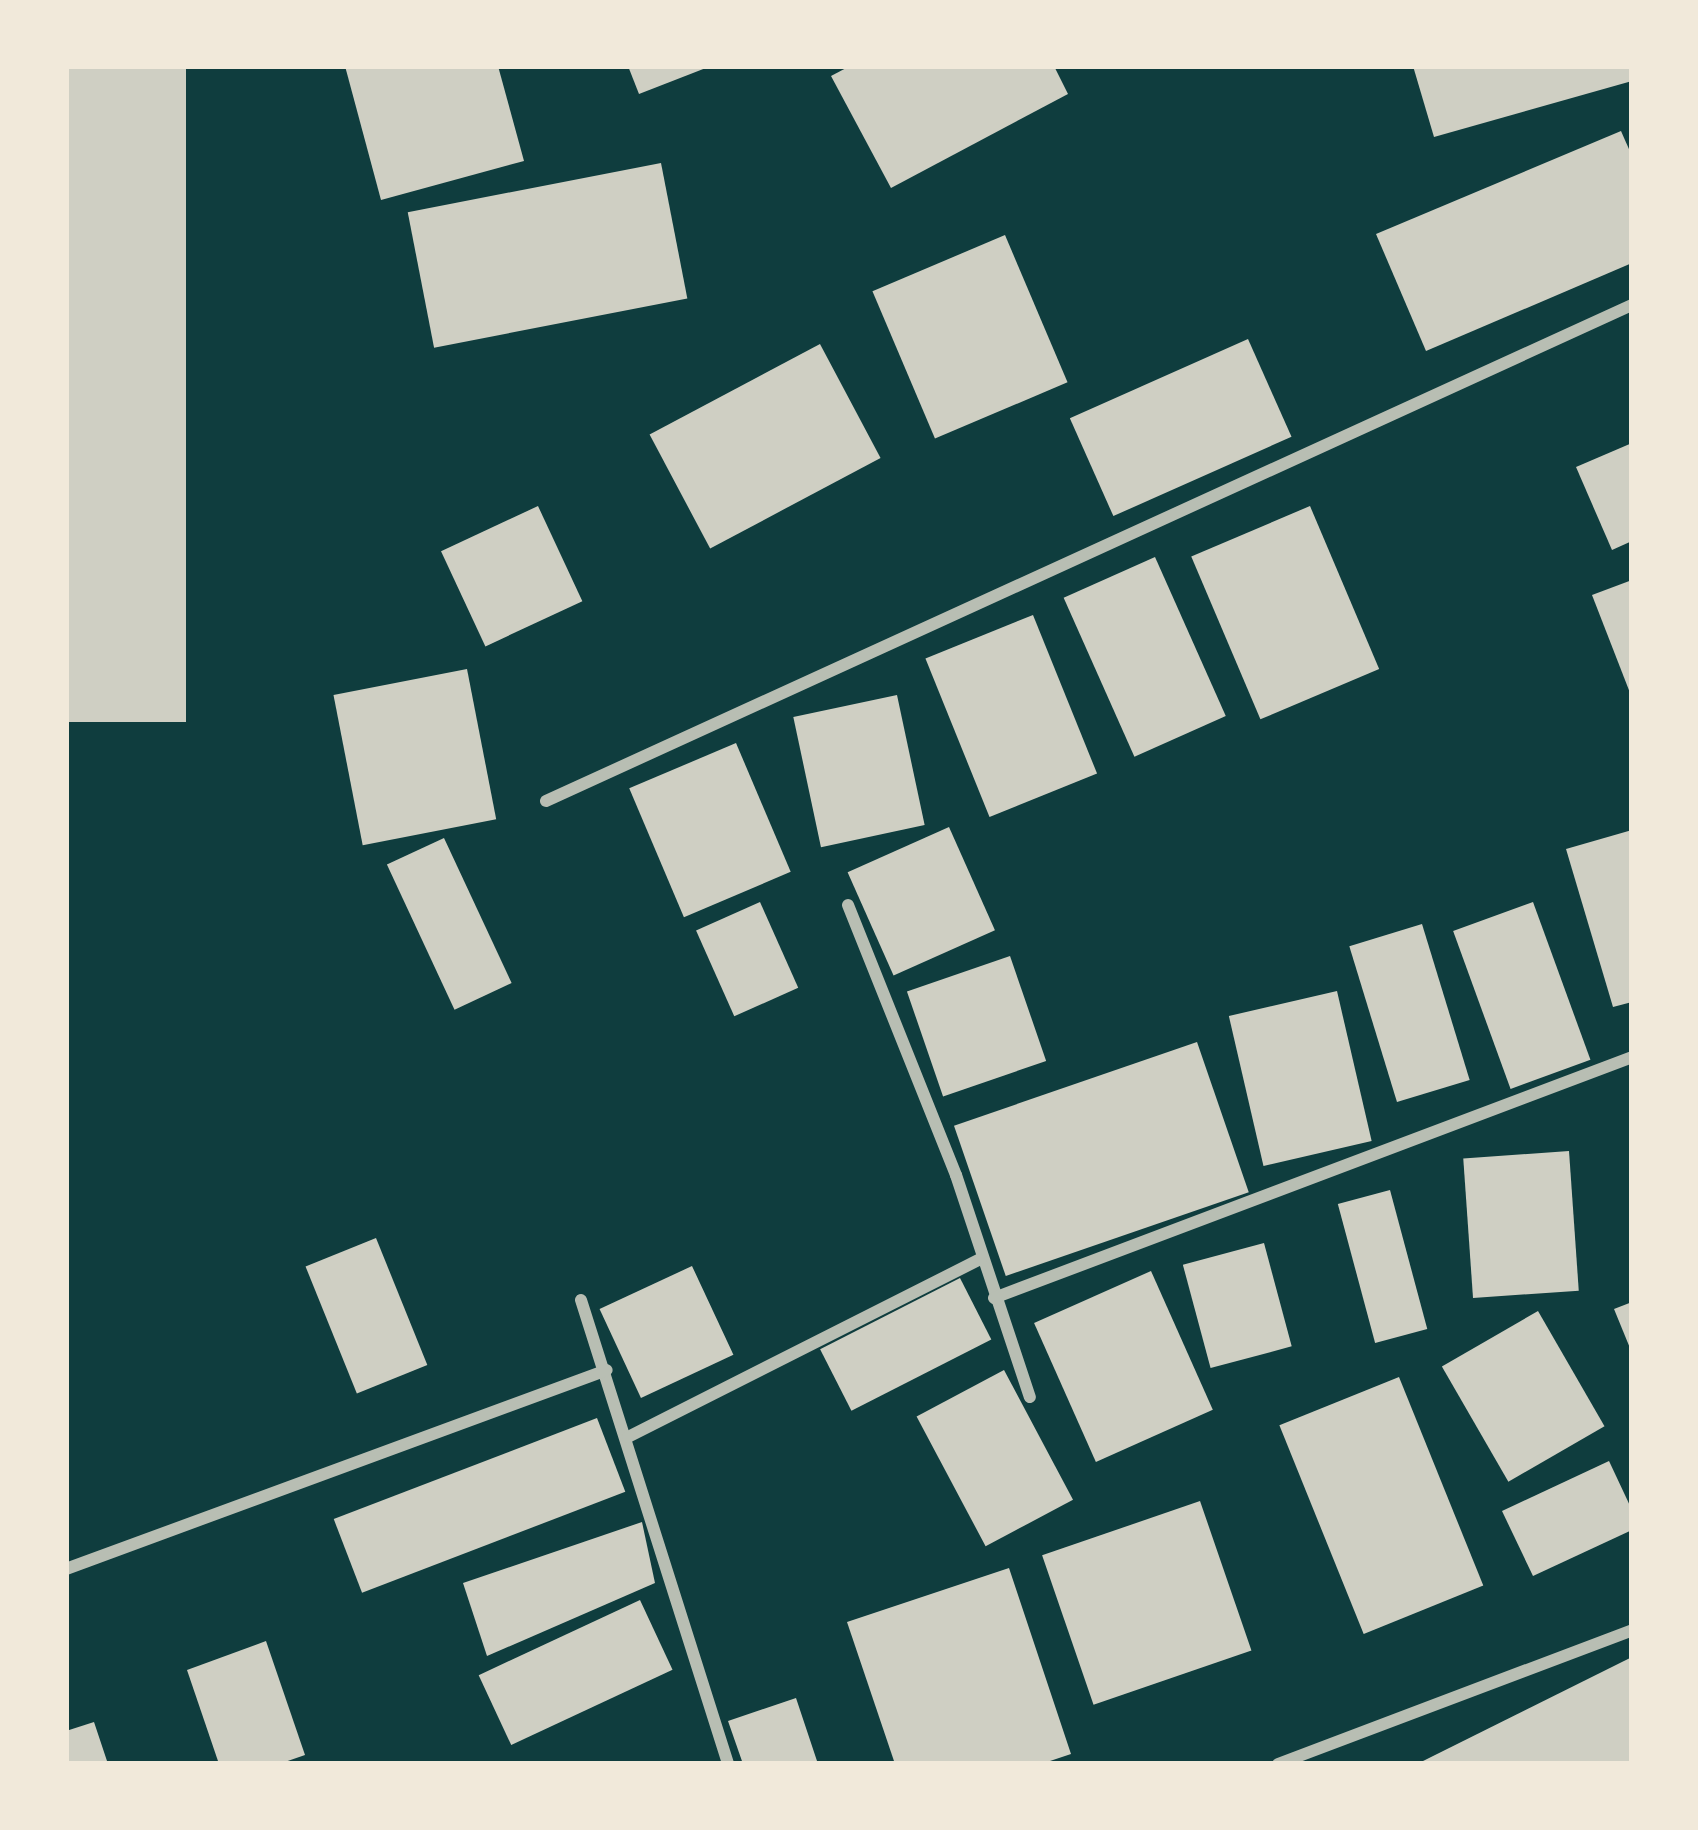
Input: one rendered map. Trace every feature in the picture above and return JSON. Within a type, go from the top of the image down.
[{"type":"street","points":[[546,802],[1632,305]]},
{"type":"street","points":[[848,905],[1030,1396]]},
{"type":"street","points":[[994,1298],[1632,1058]]},
{"type":"street","points":[[628,1437],[981,1258]]},
{"type":"street","points":[[581,1300],[607,1370],[728,1764]]},
{"type":"street","points":[[66,1569],[607,1370]]},
{"type":"street","points":[[1278,1764],[1632,1630]]},
{"type":"building","points":[[66,66],[186,66],[186,722],[66,722]]},
{"type":"building","points":[[345,66],[498,66],[524,161],[381,200]]},
{"type":"building","points":[[628,66],[711,66],[639,94]]},
{"type":"building","points":[[850,66],[1054,66],[1068,94],[891,188],[831,76]]},
{"type":"building","points":[[1413,66],[1632,66],[1632,81],[1434,137]]},
{"type":"building","points":[[1621,131],[1632,156],[1632,263],[1426,351],[1376,234]]},
{"type":"building","points":[[661,163],[687,298],[434,348],[408,212]]},
{"type":"building","points":[[1005,235],[1068,382],[935,439],[872,291]]},
{"type":"building","points":[[1248,339],[1292,437],[1113,516],[1070,418]]},
{"type":"building","points":[[820,344],[881,458],[710,549],[650,435]]},
{"type":"building","points":[[1632,443],[1632,541],[1612,550],[1576,467]]},
{"type":"building","points":[[538,506],[582,601],[485,646],[441,551]]},
{"type":"building","points":[[1310,506],[1379,669],[1260,719],[1191,556]]},
{"type":"building","points":[[1155,557],[1226,716],[1134,757],[1064,598]]},
{"type":"building","points":[[1632,580],[1632,698],[1592,595]]},
{"type":"building","points":[[1033,615],[1097,774],[990,817],[925,658]]},
{"type":"building","points":[[467,669],[496,819],[363,845],[333,695]]},
{"type":"building","points":[[897,695],[925,825],[821,847],[793,717]]},
{"type":"building","points":[[736,743],[791,872],[684,917],[629,788]]},
{"type":"building","points":[[949,827],[995,930],[894,975],[848,872]]},
{"type":"building","points":[[1632,830],[1632,1002],[1613,1007],[1566,849]]},
{"type":"building","points":[[444,838],[512,983],[455,1010],[387,865]]},
{"type":"building","points":[[760,902],[798,988],[734,1016],[696,930]]},
{"type":"building","points":[[1533,902],[1590,1060],[1511,1089],[1453,931]]},
{"type":"building","points":[[1422,924],[1470,1080],[1397,1102],[1349,946]]},
{"type":"building","points":[[1010,956],[1046,1061],[943,1096],[907,991]]},
{"type":"building","points":[[1337,991],[1372,1141],[1263,1166],[1229,1016]]},
{"type":"building","points":[[1197,1042],[1249,1192],[1006,1276],[954,1126]]},
{"type":"building","points":[[1569,1151],[1579,1291],[1473,1298],[1463,1158]]},
{"type":"building","points":[[1390,1190],[1427,1329],[1375,1343],[1338,1204]]},
{"type":"building","points":[[376,1238],[427,1365],[357,1393],[306,1266]]},
{"type":"building","points":[[1264,1243],[1292,1346],[1211,1368],[1183,1265]]},
{"type":"building","points":[[692,1266],[733,1355],[641,1398],[600,1309]]},
{"type":"building","points":[[1151,1271],[1213,1410],[1096,1462],[1034,1323]]},
{"type":"building","points":[[960,1278],[991,1339],[851,1411],[820,1349]]},
{"type":"building","points":[[1632,1302],[1632,1353],[1614,1309]]},
{"type":"building","points":[[1538,1311],[1604,1426],[1508,1482],[1442,1366]]},
{"type":"building","points":[[1004,1370],[1073,1500],[986,1546],[917,1416]]},
{"type":"building","points":[[1399,1377],[1483,1586],[1364,1634],[1279,1425]]},
{"type":"building","points":[[597,1418],[625,1492],[362,1593],[334,1519]]},
{"type":"building","points":[[1609,1461],[1632,1510],[1632,1530],[1533,1576],[1502,1511]]},
{"type":"building","points":[[1200,1501],[1251,1650],[1094,1705],[1042,1555]]},
{"type":"building","points":[[642,1522],[655,1583],[487,1656],[463,1583]]},
{"type":"building","points":[[1009,1568],[1071,1754],[1041,1764],[895,1764],[847,1622]]},
{"type":"building","points":[[640,1600],[673,1670],[511,1745],[479,1675]]},
{"type":"building","points":[[266,1641],[305,1755],[279,1764],[219,1764],[187,1670]]},
{"type":"building","points":[[1632,1657],[1632,1764],[1417,1764]]},
{"type":"building","points":[[796,1698],[818,1764],[743,1764],[728,1721]]},
{"type":"building","points":[[94,1722],[108,1764],[66,1764],[66,1731]]}]
